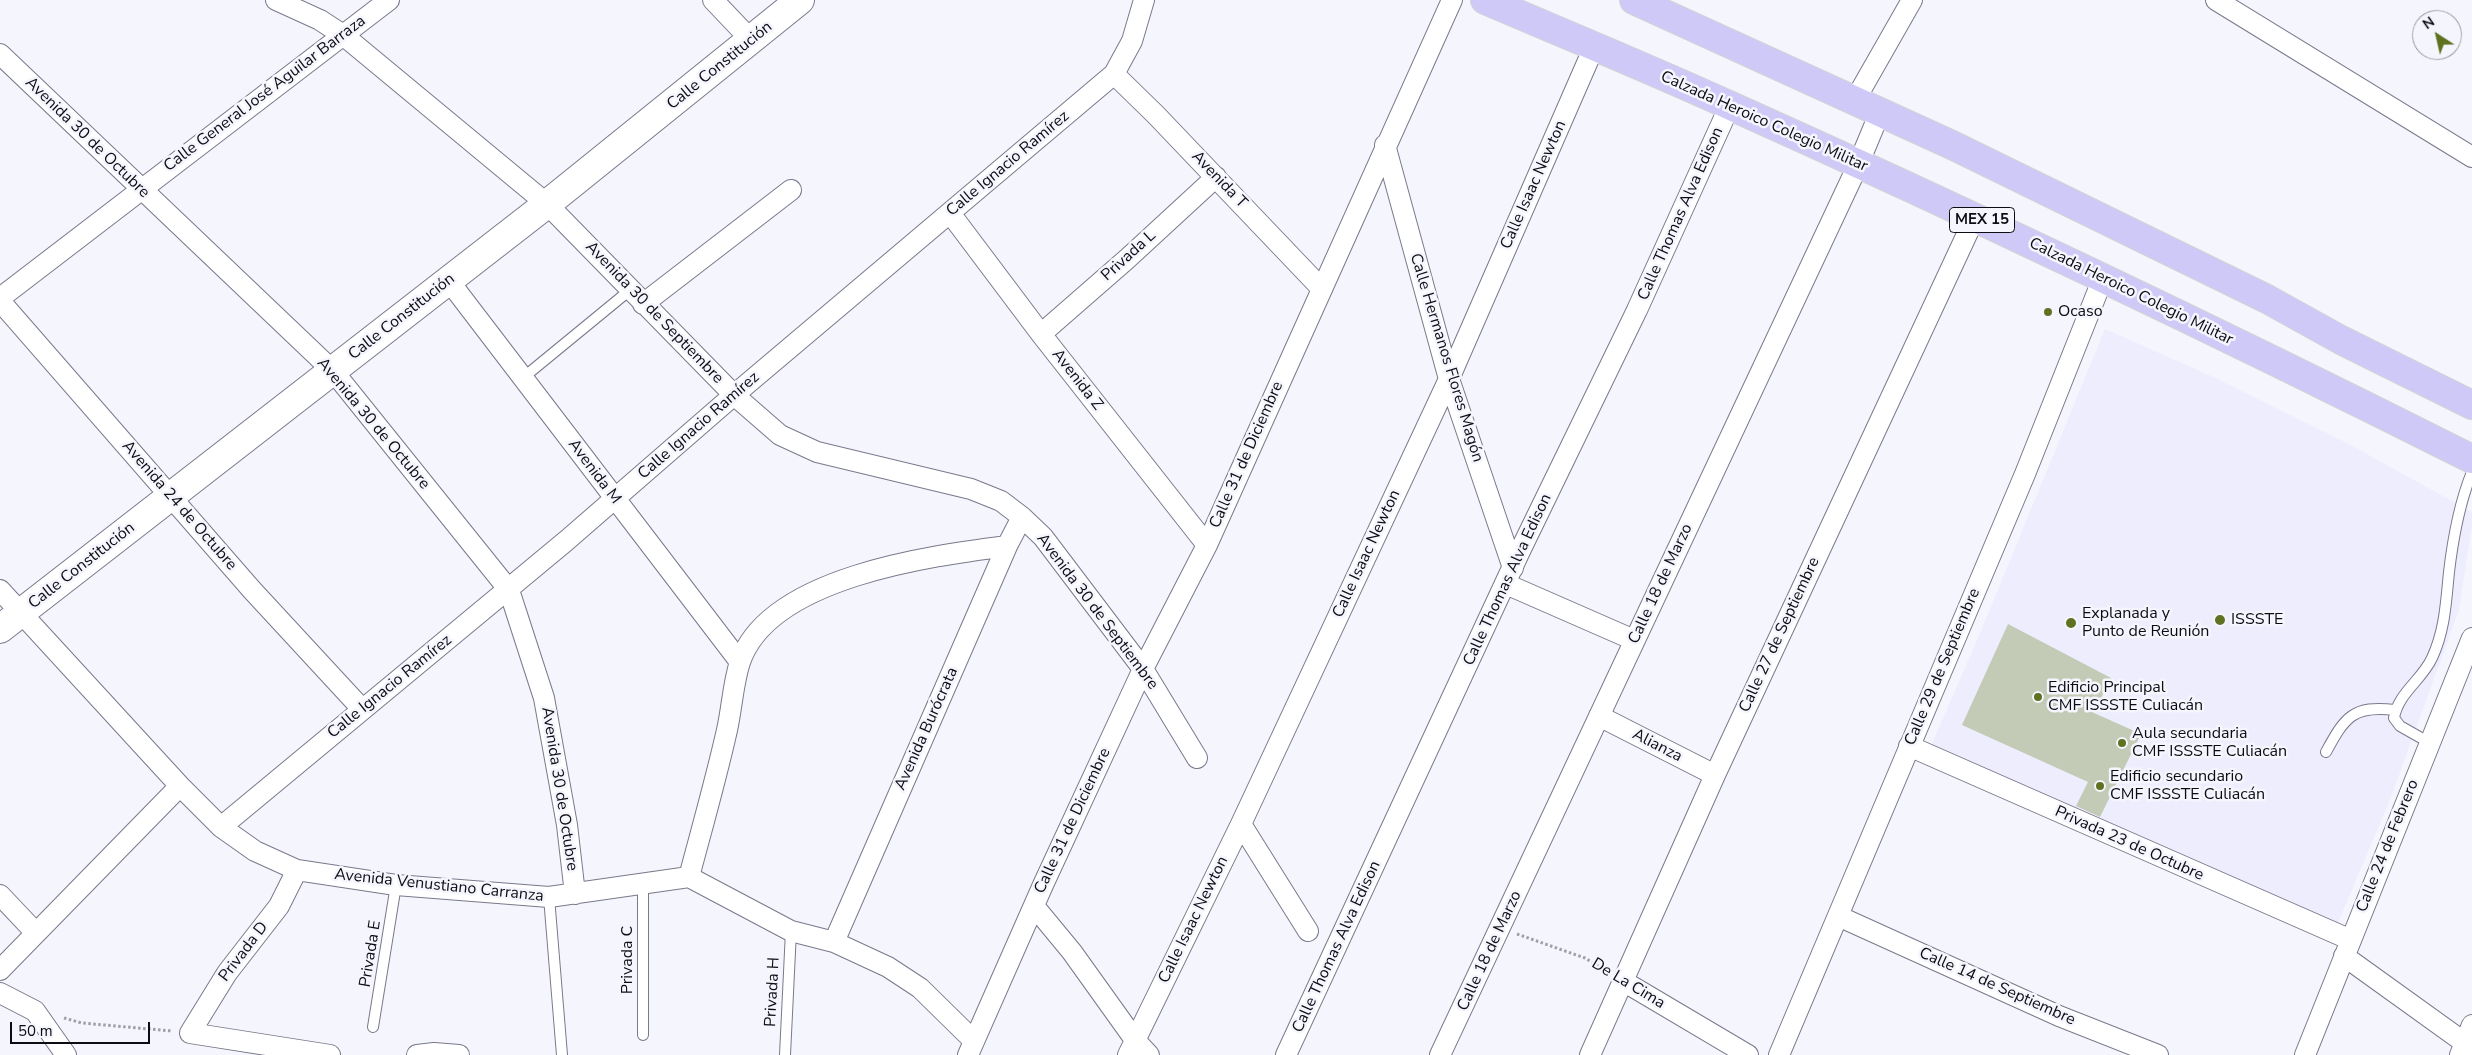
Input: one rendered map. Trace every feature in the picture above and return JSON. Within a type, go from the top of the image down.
[{"type":"main road","name":"Calzada Heroico Colegio Militar","points":[[1485,0],[1730,105],[1975,217],[2472,459]]},
{"type":"main road","points":[[1634,0],[1855,100],[2267,299],[2341,340],[2472,405]]},
{"type":"street","name":"Avenida 30 de Septiembre","points":[[276,0],[320,20],[343,35],[547,204],[734,395],[780,435],[816,452],[971,489],[1001,500],[1022,517],[1043,536],[1143,669],[1197,758]]},
{"type":"street","name":"Calle General José Aguilar Barraza","points":[[0,300],[140,189],[389,0]]},
{"type":"street","points":[[713,0],[752,41]]},
{"type":"street","name":"Calle Constitución","points":[[10,621],[547,204],[752,41],[800,0]]},
{"type":"street","name":"Calle Ignacio Ramírez","points":[[221,827],[362,709],[509,590],[734,395],[1114,74],[1132,41],[1144,0]]},
{"type":"street","name":"Calle 31 de Diciembre","points":[[971,1048],[1143,669],[1207,545],[1385,145],[1452,0]]},
{"type":"street","points":[[1855,100],[1912,0]]},
{"type":"street","points":[[2216,0],[2472,157]]},
{"type":"street","name":"Calle Isaac Newton","points":[[1137,1050],[1449,379],[1594,47]]},
{"type":"street","name":"Avenida 30 de Octubre","points":[[0,54],[333,371],[509,590],[544,698],[568,825],[575,894]]},
{"type":"street","name":"Avenida T","points":[[1114,74],[1216,177],[1322,289]]},
{"type":"street","name":"Calle Thomas Alva Edison","points":[[1286,1055],[1509,576],[1637,310],[1730,105]]},
{"type":"street","name":"Calle 18 de Marzo","points":[[1440,1055],[1858,165],[1880,112]]},
{"type":"street","name":"Calle Hermanos Flores Magón","points":[[1385,145],[1449,379],[1509,576]]},
{"type":"street","name":"Privada L","points":[[1041,334],[1127,259],[1216,177]]},
{"type":"street","points":[[637,297],[791,190]]},
{"type":"street","name":"Avenida Z","points":[[950,213],[1041,334],[1207,545]]},
{"type":"street","name":"Calle 27 de Septiembre","points":[[1590,1055],[1715,776],[1975,217]]},
{"type":"street","name":"Calle 29 de Septiembre","points":[[1779,1055],[1908,746],[2025,474],[2103,278]]},
{"type":"street","name":"Avenida M","points":[[449,280],[740,662]]},
{"type":"street","name":"Avenida 24 de Octubre","points":[[0,300],[252,590],[362,709]]},
{"type":"street","name":"Avenida Burócrata","points":[[834,942],[1007,546],[1022,517]]},
{"type":"street","points":[[971,1048],[920,988],[888,967],[834,942],[791,930],[689,877],[727,730],[740,662],[762,629],[787,606],[806,594],[909,561],[1007,546]]},
{"type":"street","points":[[1509,576],[1634,640]]},
{"type":"street","name":"Avenida Venustiano Carranza","points":[[0,590],[10,621],[221,827],[255,851],[297,870],[396,885],[550,897],[689,877]]},
{"type":"street","name":"Calle 24 de Febrero","points":[[2305,1055],[2472,638]]},
{"type":"street","name":"Alianza","points":[[1599,716],[1715,776]]},
{"type":"street","name":"Privada 23 de Octubre","points":[[1908,746],[2136,839],[2348,948],[2467,1043]]},
{"type":"street","points":[[0,970],[180,786]]},
{"type":"street","points":[[1241,824],[1308,930]]},
{"type":"street","name":"Privada D","points":[[190,1033],[227,973],[279,906],[297,870]]},
{"type":"street","points":[[0,895],[36,932]]},
{"type":"street","points":[[1034,906],[1072,952],[1137,1050]]},
{"type":"street","name":"Calle 14 de Septiembre","points":[[1838,916],[2059,1016],[2158,1055]]},
{"type":"street","name":"De La Cima","points":[[1623,981],[1748,1055]]},
{"type":"street","points":[[0,993],[35,1011],[66,1055]]},
{"type":"street","points":[[190,1033],[330,1055]]},
{"type":"street","points":[[416,1055],[434,1053],[459,1055]]},
{"type":"lane","points":[[524,377],[637,297]]},
{"type":"lane","points":[[2430,742],[2400,726],[2394,718],[2395,710],[2404,694],[2432,659],[2444,628],[2455,529],[2460,505],[2472,472]]},
{"type":"lane","points":[[2326,752],[2342,722],[2374,708],[2395,710]]},
{"type":"lane","name":"Privada C","points":[[643,884],[643,1035]]},
{"type":"lane","name":"Privada E","points":[[373,1027],[396,885]]},
{"type":"lane","points":[[550,897],[562,1055]]},
{"type":"lane","name":"Privada H","points":[[785,1055],[791,930]]},
{"type":"path","name":"De La Cima","points":[[1500,929],[1585,958],[1623,981]]},
{"type":"path","points":[[35,1011],[82,1023],[190,1033]]},
{"type":"shaded area","name":"ISSSTE","points":[[2105,329],[2207,374],[2345,442],[2472,512],[2472,525],[2459,610],[2390,800],[2337,925],[1930,748],[1981,631]]},
{"type":"building","name":"Edificio Principal CMF ISSSTE Culiacán","points":[[2008,624],[2111,678],[2094,713],[2141,734],[2100,817],[2076,806],[2088,782],[1962,725]]},
{"type":"place","name":"Ocaso","points":[[2048,312]]},
{"type":"place","name":"ISSSTE","points":[[2220,620]]},
{"type":"place","name":"Explanada y Punto de Reunión","points":[[2071,623]]},
{"type":"place","name":"Edificio Principal CMF ISSSTE Culiacán","points":[[2038,697]]},
{"type":"place","name":"Aula secundaria CMF ISSSTE Culiacán","points":[[2122,743]]},
{"type":"place","name":"Edificio secundario CMF ISSSTE Culiacán","points":[[2100,786]]}]
